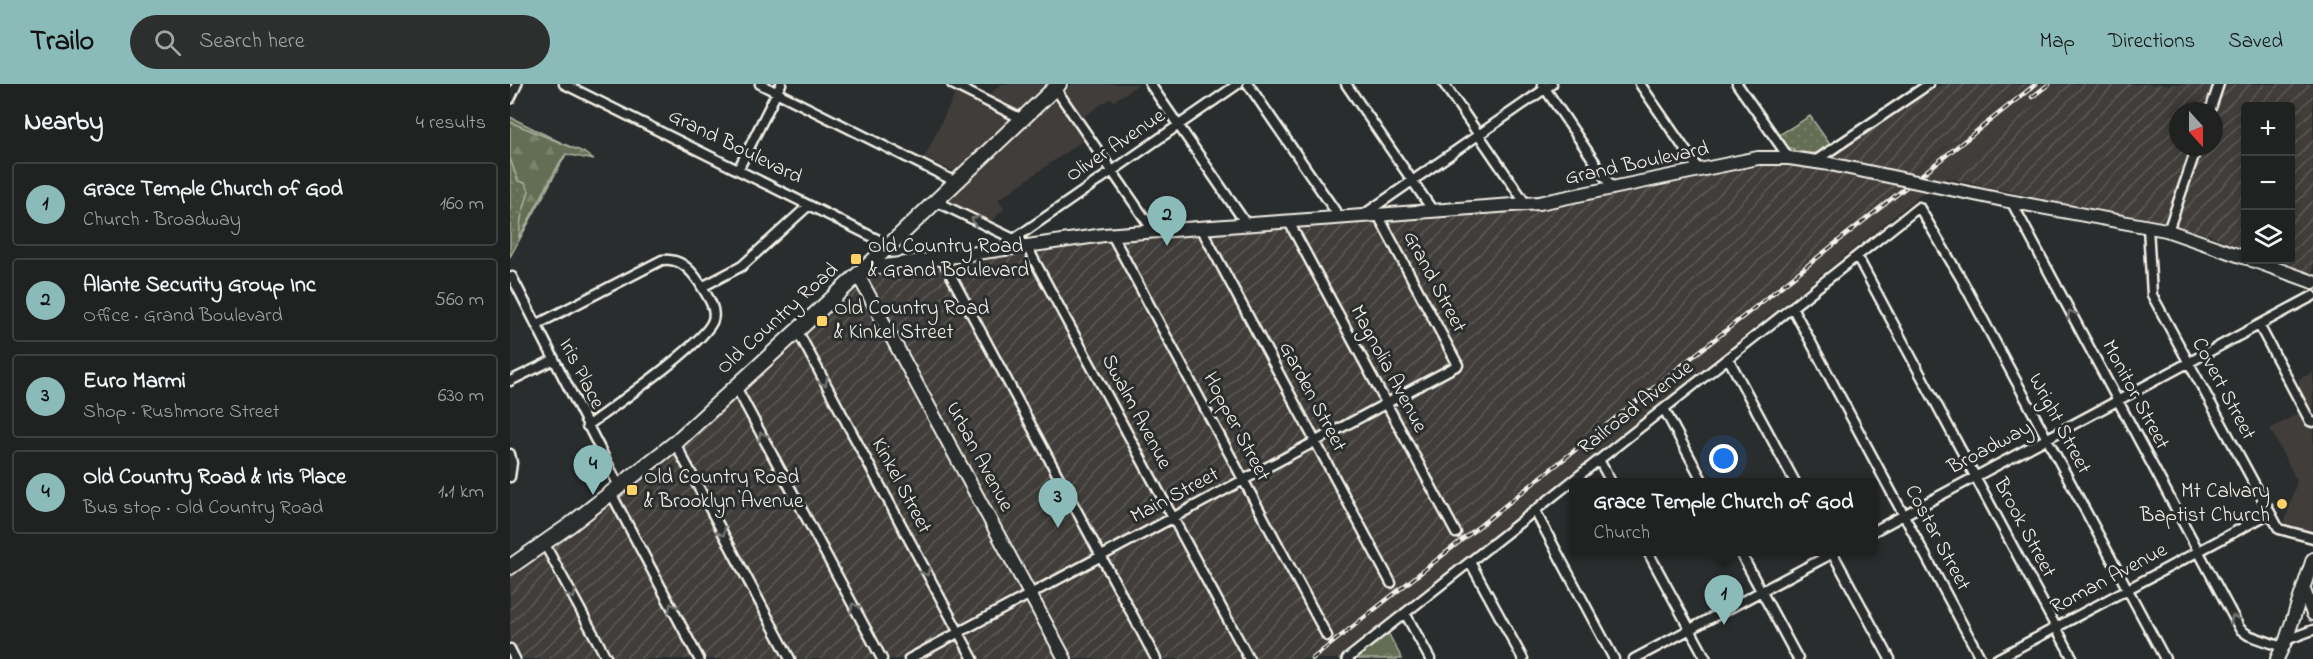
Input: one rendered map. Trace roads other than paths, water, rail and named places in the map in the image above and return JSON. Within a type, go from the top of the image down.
[{"type":"main road","name":"Old Country Road","points":[[510,567],[675,443],[861,272],[1057,86]]},
{"type":"street","points":[[510,99],[517,84]]},
{"type":"street","name":"Grand Boulevard","points":[[564,84],[889,245]]},
{"type":"street","points":[[760,84],[779,88],[956,182]]},
{"type":"street","points":[[952,84],[1022,119]]},
{"type":"street","points":[[1150,84],[1247,225]]},
{"type":"street","name":"Oliver Avenue","points":[[1014,239],[1238,84]]},
{"type":"street","points":[[1248,84],[1340,218]]},
{"type":"street","points":[[1346,84],[1433,211]]},
{"type":"street","points":[[1444,84],[1526,204]]},
{"type":"street","points":[[1640,84],[1699,170]]},
{"type":"street","points":[[1737,84],[1789,158]]},
{"type":"street","points":[[1815,162],[1929,84]]},
{"type":"street","points":[[2213,102],[2219,84]]},
{"type":"street","points":[[1057,86],[1154,232]]},
{"type":"street","points":[[1360,217],[1546,86],[1612,189]]},
{"type":"street","points":[[738,170],[779,88]]},
{"type":"street","points":[[2168,231],[2194,156]]},
{"type":"street","name":"Grand Boulevard","points":[[861,272],[941,257],[1112,235],[1560,200],[1758,158],[1789,158],[1830,164],[2168,231],[2241,256]]},
{"type":"street","name":"Monitor Street","points":[[2007,200],[2240,629],[2248,635],[2284,643]]},
{"type":"street","points":[[935,201],[1026,245]]},
{"type":"street","points":[[702,287],[742,266],[808,206]]},
{"type":"street","name":"Railroad Avenue","points":[[1576,478],[1919,207]]},
{"type":"street","name":"Wright Street","points":[[1919,207],[1963,282],[2165,659]]},
{"type":"street","name":"Grand Street","points":[[1378,215],[1458,365]]},
{"type":"street","name":"Magnolia Avenue","points":[[1289,222],[1456,533]]},
{"type":"street","name":"Covert Street","points":[[2148,227],[2152,295],[2278,529],[2313,538]]},
{"type":"street","name":"Garden Street","points":[[1201,228],[1391,583]]},
{"type":"street","name":"Hopper Street","points":[[1112,235],[1327,636]]},
{"type":"street","name":"Swalm Avenue","points":[[1026,245],[1249,659]]},
{"type":"street","name":"Brook Street","points":[[1857,255],[2073,659]]},
{"type":"street","points":[[941,257],[1156,659]]},
{"type":"street","points":[[536,325],[662,260],[678,261],[691,270],[714,310],[714,318],[710,327],[672,363],[587,426]]},
{"type":"street","points":[[2263,264],[2313,282]]},
{"type":"street","name":"Urban Avenue","points":[[861,272],[1065,659]]},
{"type":"street","name":"Iris Place","points":[[512,277],[587,426],[615,490],[699,659]]},
{"type":"street","name":"Broadway","points":[[1878,529],[2313,296]]},
{"type":"street","name":"Costar Street","points":[[1792,307],[1981,659]]},
{"type":"street","points":[[2259,325],[2310,421],[2313,422]]},
{"type":"street","name":"Kinkel Street","points":[[797,330],[973,659]]},
{"type":"street","points":[[1728,358],[1792,478]]},
{"type":"street","points":[[510,381],[553,360]]},
{"type":"street","name":"Main Street","points":[[909,659],[1458,365]]},
{"type":"street","points":[[736,387],[882,659]]},
{"type":"street","points":[[1664,409],[1700,478]]},
{"type":"street","points":[[675,443],[790,659]]},
{"type":"street","points":[[510,454],[512,463],[510,477]]},
{"type":"street","points":[[1599,460],[1608,478]]},
{"type":"street","name":"Railroad Avenue","points":[[1347,659],[1569,484]]},
{"type":"street","points":[[1535,511],[1614,659]]},
{"type":"street","name":"Roman Avenue","points":[[1997,659],[2270,513]]},
{"type":"street","points":[[544,543],[607,659]]},
{"type":"street","points":[[1650,556],[1706,659]]},
{"type":"street","points":[[1742,556],[1798,659]]},
{"type":"street","points":[[1634,659],[1826,556]]},
{"type":"street","points":[[1835,556],[1890,659]]},
{"type":"street","points":[[2277,659],[2304,590],[2313,559]]},
{"type":"street","points":[[1470,562],[1523,659]]},
{"type":"street","points":[[2304,590],[2313,614]]},
{"type":"street","points":[[1405,613],[1430,659]]},
{"type":"street","points":[[2284,643],[2313,630]]},
{"type":"street","points":[[510,649],[515,659]]},
{"type":"railway","points":[[1312,659],[2036,84]]},
{"type":"railway","points":[[2032,97],[2049,84]]},
{"type":"place","name":"Alante Security Group Inc","points":[[1167,246]]},
{"type":"place","name":"Old Country Road & Grand Boulevard","points":[[856,259]]},
{"type":"place","name":"Old Country Road & Kinkel Street","points":[[822,321]]},
{"type":"place","name":"Old Country Road & Brooklyn Avenue","points":[[632,490]]},
{"type":"place","name":"Old Country Road & Iris Place","points":[[593,495]]},
{"type":"place","name":"Mt Calvary Baptist Church","points":[[2282,504]]},
{"type":"place","name":"Euro Marmi","points":[[1058,528]]},
{"type":"place","name":"Grace Temple Church of God","points":[[1724,625]]}]
